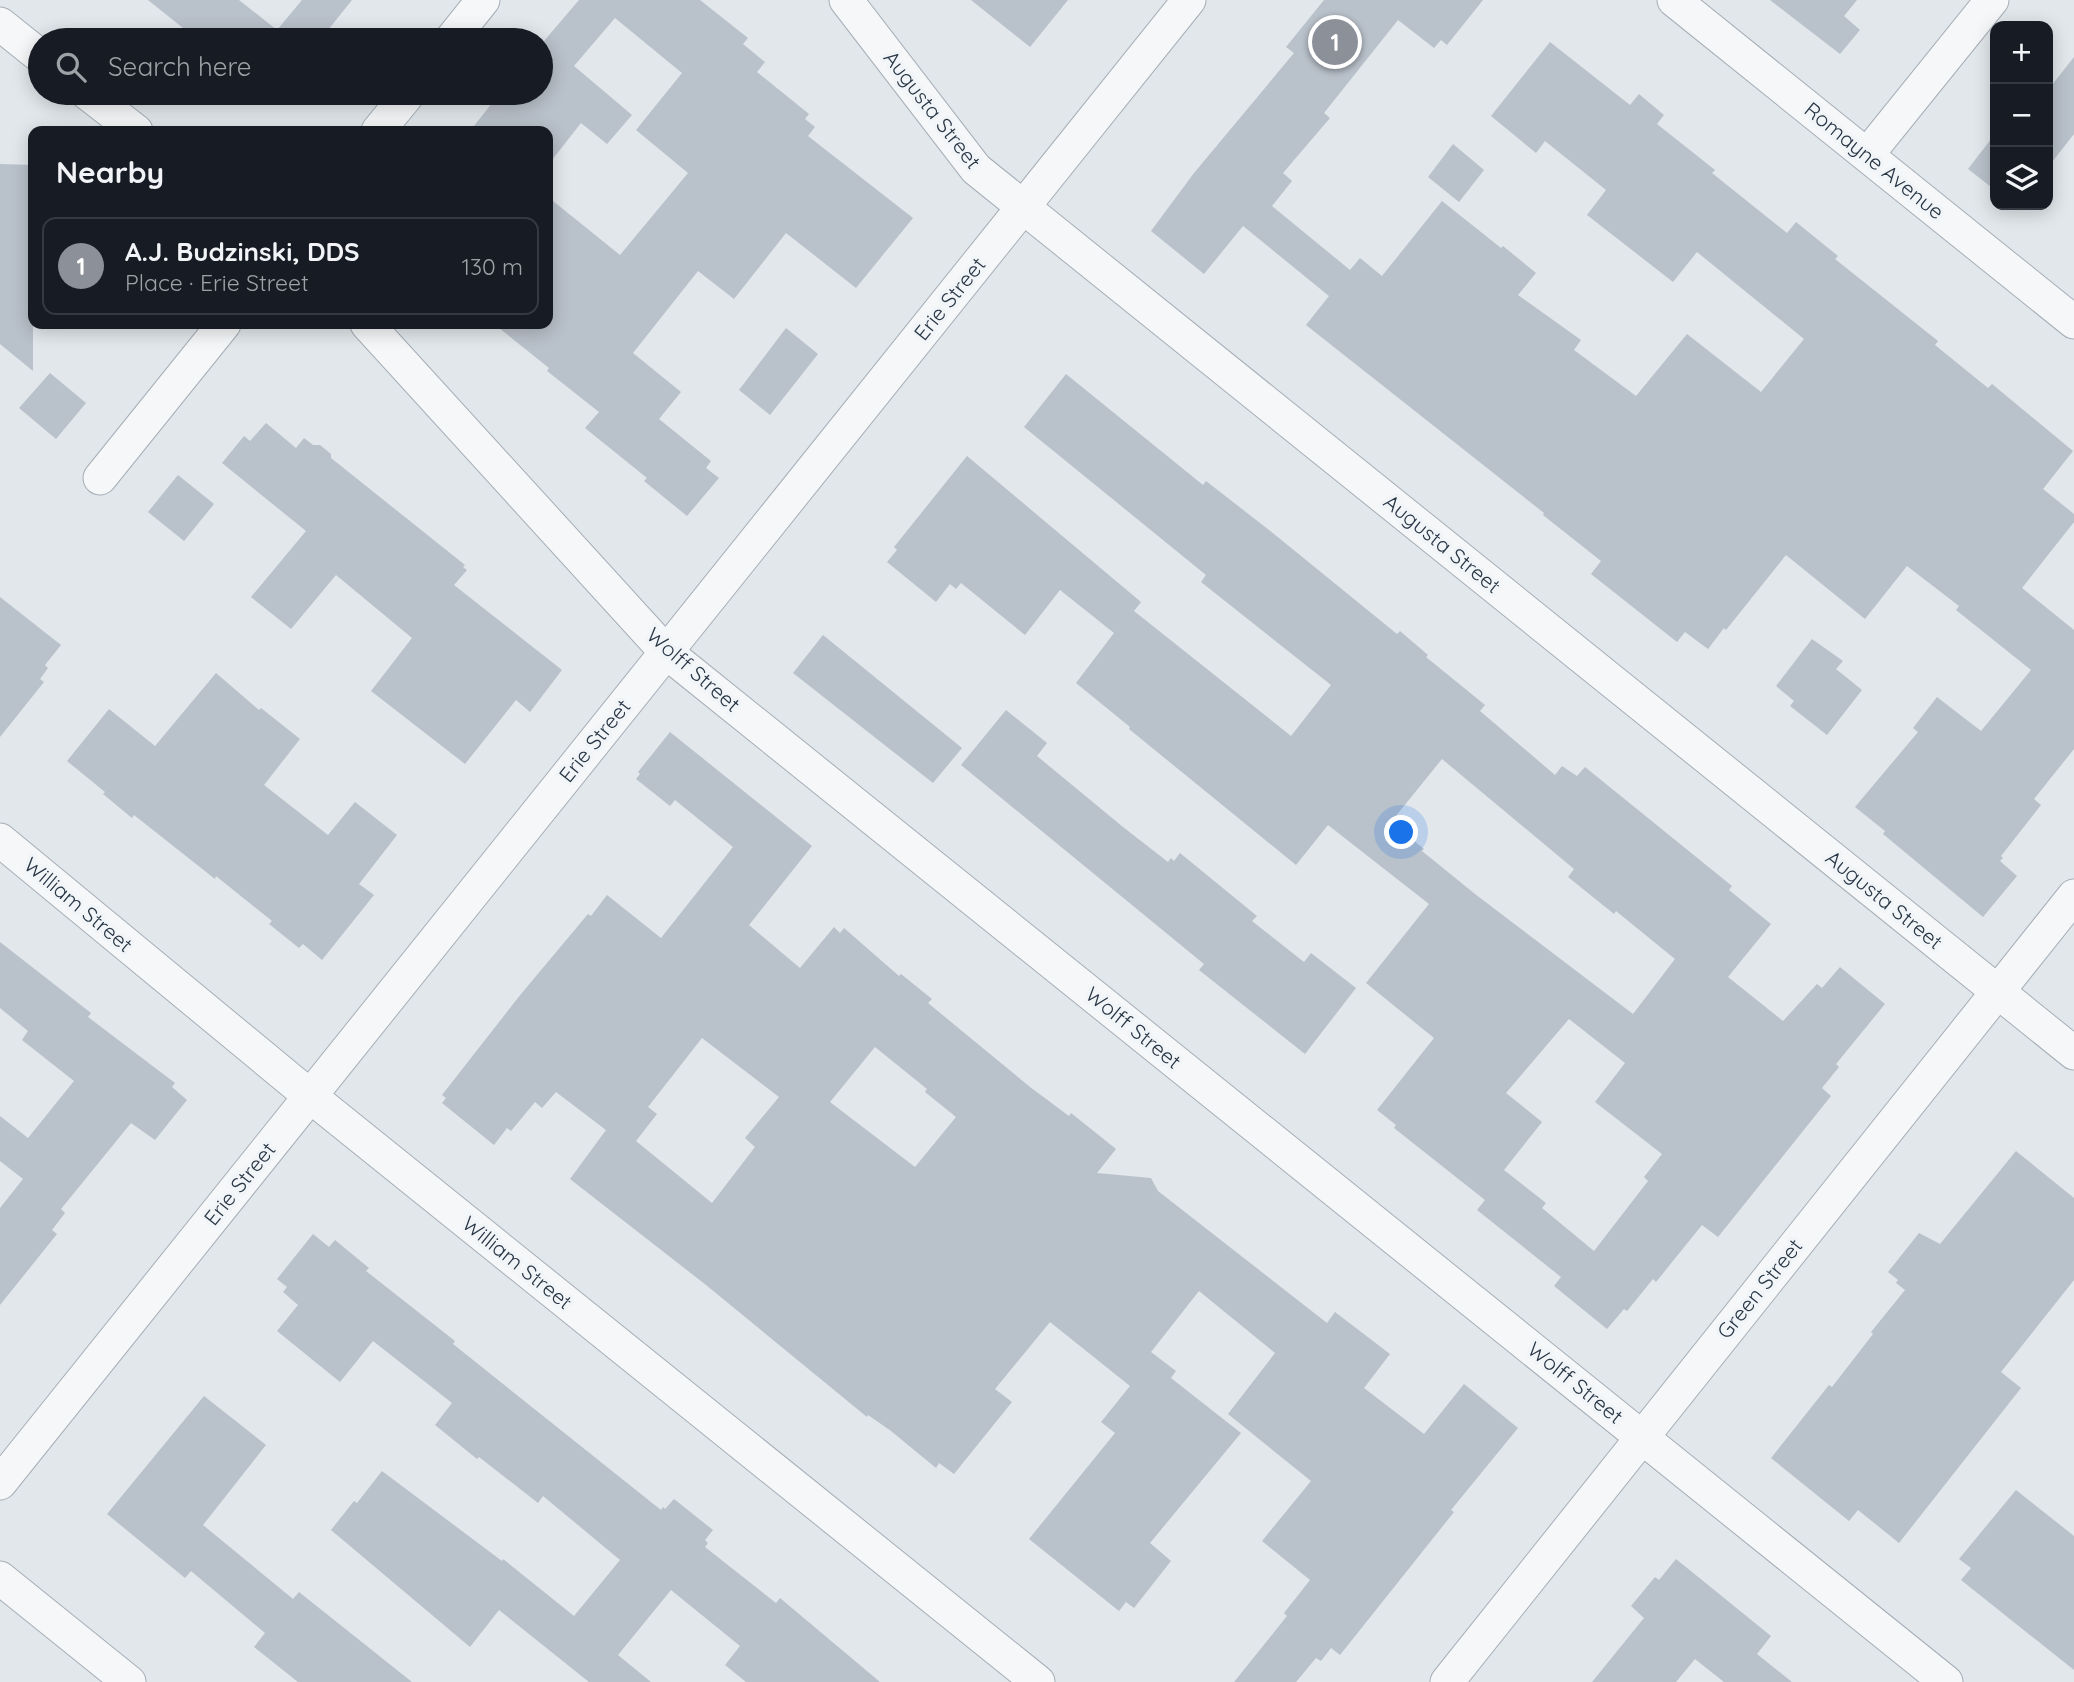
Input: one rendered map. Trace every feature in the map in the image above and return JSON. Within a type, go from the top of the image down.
[{"type":"street","points":[[461,28],[483,0]]},
{"type":"street","name":"Augusta Street","points":[[846,0],[976,169],[2074,1053]]},
{"type":"street","name":"Erie Street","points":[[0,1483],[1189,0]]},
{"type":"street","name":"Romayne Avenue","points":[[1674,0],[2074,322]]},
{"type":"street","points":[[1867,155],[1992,0]]},
{"type":"street","points":[[0,24],[28,46]]},
{"type":"street","points":[[102,105],[130,126]]},
{"type":"street","points":[[382,126],[399,105]]},
{"type":"street","points":[[100,478],[220,329]]},
{"type":"street","name":"Wolff Street","points":[[372,329],[667,652],[1946,1682]]},
{"type":"street","name":"William Street","points":[[0,840],[310,1096],[1038,1682]]},
{"type":"street","name":"Green Street","points":[[1447,1682],[2074,896]]},
{"type":"street","points":[[0,1578],[129,1682]]},
{"type":"building","points":[[148,0],[239,0],[274,28],[183,28]]},
{"type":"building","points":[[302,0],[352,0],[330,28],[279,28]]},
{"type":"building","points":[[579,0],[700,0],[748,38],[743,44],[765,62],[757,72],[809,114],[805,119],[815,127],[808,136],[913,218],[856,288],[786,233],[734,299],[698,271],[633,353],[681,392],[659,419],[711,461],[706,468],[719,478],[687,516],[644,481],[647,478],[585,428],[599,412],[500,329],[553,329],[553,201],[620,255],[688,173],[636,130],[682,73],[615,18],[574,66],[632,115],[607,144],[581,123],[553,159],[553,126],[474,126],[491,105],[553,105],[553,30]]},
{"type":"building","points":[[971,0],[1068,0],[1030,47]]},
{"type":"building","points":[[1324,0],[1483,0],[1447,45],[1441,40],[1434,48],[1398,20],[1324,113],[1330,118],[1283,173],[1292,181],[1272,206],[1350,270],[1360,258],[1382,276],[1442,201],[1536,273],[1518,295],[1581,340],[1574,350],[1636,396],[1687,334],[1761,392],[1804,339],[1697,252],[1673,282],[1587,215],[1606,190],[1545,141],[1536,153],[1491,116],[1550,42],[1630,105],[1639,94],[1664,115],[1657,124],[1715,170],[1712,173],[1787,233],[1796,222],[1838,256],[1835,259],[1938,341],[1935,345],[1988,388],[1992,384],[2073,451],[2043,489],[2074,514],[2074,522],[2022,588],[2074,630],[2074,749],[2034,799],[2041,805],[2001,856],[2003,858],[2000,861],[2017,876],[1983,917],[1883,834],[1885,831],[1855,807],[1918,732],[1913,728],[1937,697],[1981,731],[2031,670],[1956,610],[1959,606],[1907,566],[1865,619],[1786,555],[1708,649],[1685,632],[1677,642],[1591,574],[1601,561],[1306,325],[1329,296],[1243,226],[1204,274],[1151,231],[1194,173],[1294,53],[1286,47]]},
{"type":"building","points":[[1770,0],[1857,0],[1844,16],[1860,30],[1840,54]]},
{"type":"building","points":[[2074,57],[2074,134],[2053,161],[2053,84]]},
{"type":"building","points":[[1990,140],[1990,186],[1968,169]]},
{"type":"building","points":[[1453,144],[1484,170],[1459,202],[1428,177]]},
{"type":"building","points":[[0,164],[28,165],[28,329],[33,329],[33,371],[0,344]]},
{"type":"building","points":[[786,328],[818,354],[770,415],[739,390]]},
{"type":"building","points":[[50,373],[86,403],[56,439],[19,408]]},
{"type":"building","points":[[1066,374],[1203,485],[1206,481],[1397,634],[1400,631],[1428,655],[1426,657],[1485,705],[1480,711],[1555,775],[1562,766],[1577,776],[1585,767],[1732,886],[1729,890],[1771,924],[1728,977],[1783,1021],[1817,984],[1822,988],[1840,967],[1885,1004],[1836,1064],[1839,1067],[1822,1088],[1831,1096],[1718,1237],[1702,1225],[1656,1282],[1653,1279],[1627,1311],[1624,1309],[1607,1329],[1554,1286],[1561,1277],[1477,1210],[1485,1200],[1394,1128],[1396,1125],[1377,1110],[1434,1038],[1366,983],[1429,904],[1328,825],[1296,865],[1129,729],[1130,727],[1076,683],[1114,633],[1060,590],[1025,635],[961,583],[956,589],[950,584],[936,602],[887,562],[897,550],[894,547],[967,456],[1141,602],[1134,611],[1291,736],[1331,685],[1201,582],[1206,575],[1024,427]],"holes":[[[1442,759],[1574,869],[1568,877],[1614,914],[1616,911],[1675,959],[1633,1014],[1475,894],[1391,822]],[[1569,1019],[1625,1063],[1595,1102],[1662,1154],[1644,1177],[1648,1181],[1594,1251],[1542,1208],[1546,1203],[1504,1170],[1542,1122],[1506,1093]]]},
{"type":"building","points":[[266,423],[296,448],[304,438],[313,445],[320,445],[331,454],[331,458],[465,565],[463,567],[467,570],[454,585],[562,670],[530,712],[516,700],[465,764],[371,691],[412,638],[336,575],[291,629],[251,597],[306,531],[222,463],[244,436],[250,441]]},
{"type":"building","points":[[178,475],[214,504],[184,541],[148,512]]},
{"type":"building","points":[[0,597],[61,645],[45,665],[48,668],[40,679],[44,682],[0,737]]},
{"type":"building","points":[[823,635],[962,748],[933,783],[793,673]]},
{"type":"building","points":[[1812,639],[1843,661],[1836,669],[1862,690],[1827,735],[1790,706],[1794,701],[1776,686]]},
{"type":"building","points":[[216,673],[259,710],[261,708],[300,739],[264,785],[328,835],[355,802],[397,835],[359,884],[374,895],[322,960],[303,944],[299,948],[269,924],[272,921],[216,876],[215,879],[134,815],[132,818],[67,761],[109,709],[155,746]]},
{"type":"building","points":[[1006,710],[1047,743],[1037,756],[1123,827],[1168,862],[1171,858],[1174,861],[1180,853],[1257,916],[1252,921],[1304,962],[1311,953],[1356,988],[1305,1054],[1199,970],[1204,964],[961,765]]},
{"type":"building","points":[[670,732],[812,846],[749,925],[800,968],[834,927],[840,933],[844,928],[899,976],[901,974],[932,999],[928,1003],[1030,1087],[1069,1116],[1071,1113],[1116,1149],[1097,1173],[1151,1178],[1158,1191],[1327,1323],[1335,1312],[1390,1354],[1364,1388],[1424,1434],[1464,1384],[1518,1428],[1451,1510],[1454,1512],[1340,1655],[1331,1648],[1321,1661],[1316,1658],[1296,1682],[1234,1682],[1287,1616],[1284,1613],[1310,1580],[1262,1541],[1311,1481],[1228,1414],[1275,1353],[1199,1291],[1151,1352],[1176,1371],[1171,1378],[1241,1433],[1150,1543],[1171,1561],[1134,1608],[1126,1602],[1119,1611],[1029,1539],[1115,1433],[1101,1422],[1130,1386],[1050,1322],[995,1389],[1012,1402],[954,1474],[939,1463],[936,1468],[891,1431],[868,1415],[867,1417],[706,1285],[570,1179],[606,1130],[556,1092],[542,1108],[535,1102],[511,1131],[507,1128],[494,1145],[442,1103],[446,1098],[442,1095],[521,994],[607,895],[661,938],[733,847],[675,800],[670,806],[636,779],[640,774],[638,772]],"holes":[[[702,1038],[779,1097],[745,1138],[755,1147],[712,1203],[636,1141],[657,1114],[648,1107]],[[875,1047],[927,1089],[925,1092],[956,1117],[915,1167],[830,1102]]]},
{"type":"building","points":[[0,942],[91,1013],[88,1017],[175,1083],[172,1087],[187,1100],[155,1140],[131,1123],[61,1209],[65,1213],[52,1230],[57,1234],[0,1305],[0,1208],[23,1179],[0,1161],[0,1116],[28,1138],[74,1081],[22,1040],[28,1031],[0,1008]]},
{"type":"building","points":[[2016,1151],[2074,1198],[2074,1280],[2001,1372],[2021,1388],[1899,1543],[1858,1510],[1849,1521],[1771,1458],[1829,1385],[1832,1387],[1905,1290],[1888,1272],[1919,1233],[1940,1244]]},
{"type":"building","points":[[313,1234],[329,1247],[335,1240],[369,1268],[366,1271],[455,1341],[453,1344],[661,1510],[674,1499],[713,1530],[705,1540],[708,1543],[705,1547],[776,1603],[780,1598],[880,1682],[746,1682],[725,1665],[740,1646],[671,1590],[618,1655],[651,1682],[589,1682],[499,1610],[470,1647],[331,1530],[382,1471],[502,1561],[503,1559],[574,1616],[620,1560],[543,1496],[538,1503],[435,1425],[452,1403],[373,1341],[340,1382],[277,1331],[298,1305],[283,1292],[287,1287],[277,1279]]},
{"type":"building","points":[[204,1396],[266,1445],[203,1525],[293,1599],[299,1592],[412,1682],[298,1682],[254,1647],[265,1633],[191,1571],[185,1578],[107,1514]]},
{"type":"building","points":[[2016,1490],[2074,1536],[2074,1670],[1961,1580],[1971,1568],[1959,1559]]},
{"type":"building","points":[[1676,1559],[1771,1636],[1757,1654],[1792,1682],[1724,1682],[1695,1659],[1676,1682],[1592,1682],[1644,1618],[1631,1606],[1655,1577],[1659,1580]]},
{"type":"place","name":"A.J. Budzinski, DDS","points":[[1335,42]]}]
